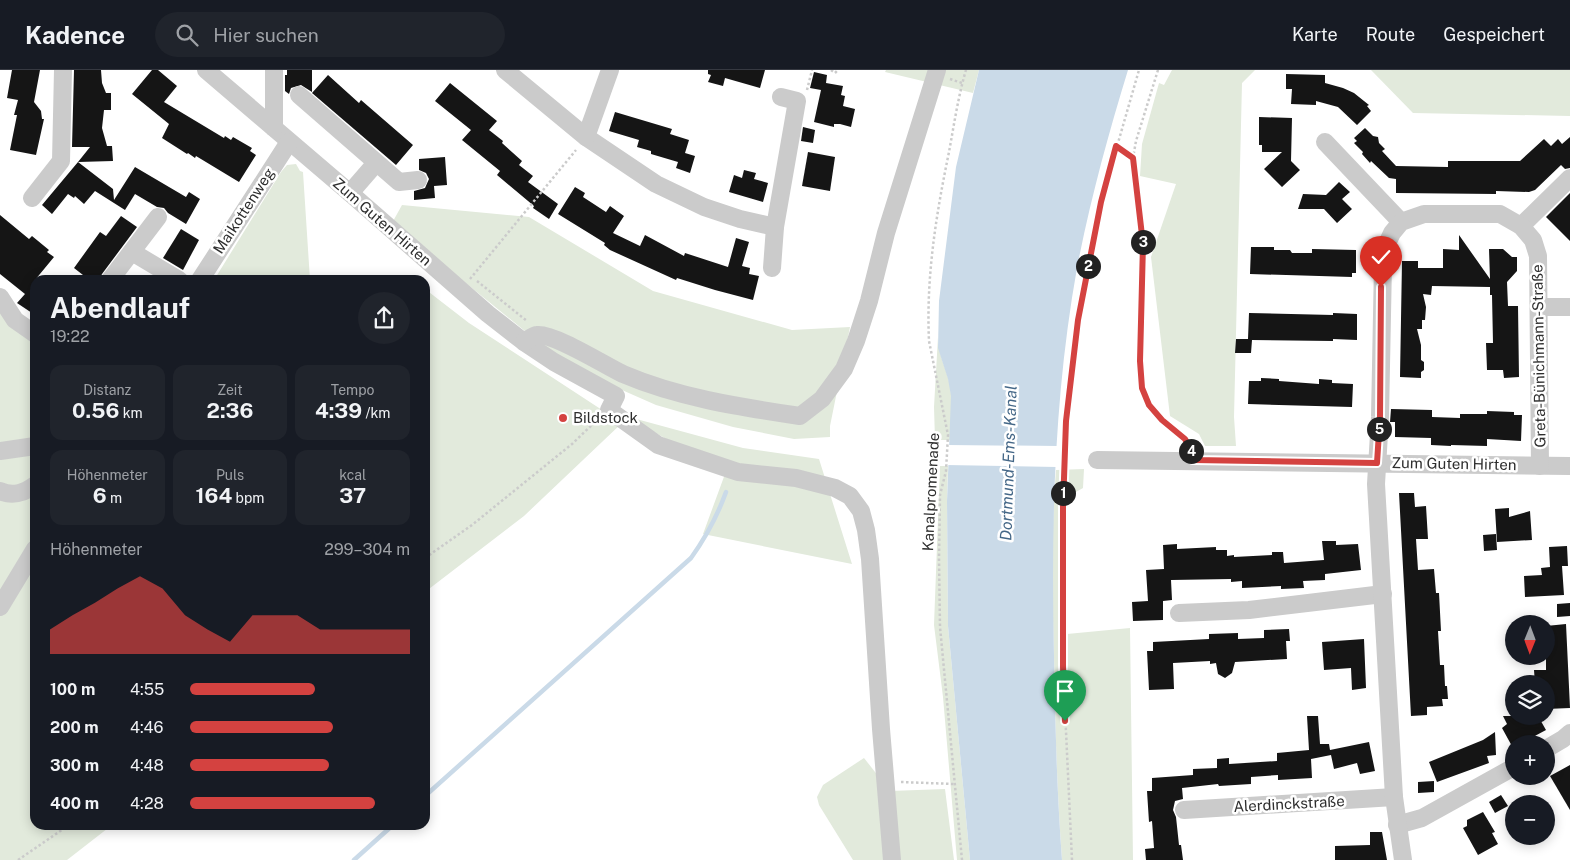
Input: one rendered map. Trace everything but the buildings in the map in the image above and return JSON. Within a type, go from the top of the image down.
[{"type":"street","points":[[32,198],[61,161],[63,70]]},
{"type":"street","name":"Zum Guten Hirten","points":[[206,70],[350,193],[466,283],[488,314],[524,342],[590,383],[658,445],[738,472],[796,478],[835,488],[850,496],[861,511],[870,559],[892,860]]},
{"type":"street","points":[[274,70],[274,128]]},
{"type":"street","points":[[505,70],[586,137],[656,184],[704,207],[740,219],[774,227]]},
{"type":"street","points":[[586,137],[610,70]]},
{"type":"street","points":[[524,342],[536,335],[545,335],[623,373],[662,388],[735,406],[800,416],[822,399],[844,369],[856,341],[869,301],[889,224],[937,70]]},
{"type":"street","points":[[299,95],[399,182],[418,180]]},
{"type":"street","points":[[772,268],[774,227],[789,99]]},
{"type":"street","name":"Maikottenweg","points":[[203,275],[289,142]]},
{"type":"street","points":[[1325,142],[1401,222],[1392,233],[1386,246],[1383,264],[1380,417],[1376,484],[1394,797],[1403,860]]},
{"type":"street","points":[[350,193],[376,163]]},
{"type":"street","points":[[1521,226],[1570,178]]},
{"type":"street","name":"Greta-Bünichmann-Straße","points":[[1401,222],[1412,216],[1424,214],[1500,214],[1521,226],[1533,240],[1538,256],[1540,466]]},
{"type":"street","points":[[114,275],[158,217]]},
{"type":"street","points":[[132,252],[171,275]]},
{"type":"street","points":[[0,296],[15,320],[30,330]]},
{"type":"street","points":[[1539,307],[1570,307]]},
{"type":"street","points":[[0,451],[30,447]]},
{"type":"street","name":"Zum Guten Hirten","points":[[1097,460],[1570,466]]},
{"type":"street","points":[[0,492],[18,494],[30,488]]},
{"type":"street","points":[[0,607],[30,557]]},
{"type":"street","points":[[1179,613],[1249,610],[1382,594]]},
{"type":"street","points":[[1555,743],[1570,733]]},
{"type":"street","points":[[1397,825],[1422,818],[1505,772]]},
{"type":"street","name":"Alerdinckstraße","points":[[1184,810],[1394,797]]},
{"type":"path","points":[[831,70],[835,73],[838,70]]},
{"type":"path","name":"Kanalpromenade","points":[[962,860],[946,702],[940,607],[940,495],[946,471],[948,435],[928,341],[928,327],[930,266],[936,216],[966,70]]},
{"type":"path","points":[[1072,860],[1063,667],[1063,507],[1066,421],[1078,320],[1101,202],[1139,70]]},
{"type":"path","points":[[1158,70],[1136,141],[1133,158],[1143,244],[1140,361],[1142,388],[1149,405],[1162,420],[1185,439],[1193,460]]},
{"type":"path","points":[[545,335],[466,283],[586,137]]},
{"type":"path","points":[[1116,146],[1133,158]]},
{"type":"path","points":[[430,554],[472,524],[564,450],[612,403]]},
{"type":"path","points":[[885,782],[954,784]]},
{"type":"path","points":[[18,860],[62,830]]},
{"type":"shaded area","points":[[886,70],[979,70],[973,93],[885,72]]},
{"type":"shaded area","points":[[1172,70],[1255,70],[1242,83],[1234,417],[1236,446],[1205,446],[1199,434],[1170,416],[1151,257],[1176,184],[1140,176],[1142,144],[1159,83],[1164,85]]},
{"type":"shaded area","points":[[1371,70],[1570,70],[1570,116],[1413,113]]},
{"type":"shaded area","points":[[296,164],[300,171],[303,172],[310,275],[217,275],[281,172],[287,165]]},
{"type":"shaded area","points":[[402,205],[529,217],[653,291],[792,330],[850,327],[830,426],[830,437],[794,439],[733,427],[656,405],[597,379],[547,349],[392,223]]},
{"type":"shaded area","points":[[430,293],[469,323],[622,423],[524,516],[430,588]]},
{"type":"shaded area","points":[[0,311],[30,332],[30,830],[106,830],[67,860],[0,860]]},
{"type":"shaded area","points":[[938,337],[939,350],[951,392],[950,440],[935,440],[934,407]]},
{"type":"shaded area","points":[[629,417],[743,448],[819,459],[852,564],[703,534],[725,474]]},
{"type":"shaded area","points":[[940,466],[948,466],[948,626],[970,860],[957,860],[943,697],[934,625]]},
{"type":"shaded area","points":[[1084,469],[1083,488],[1067,497],[1065,533],[1068,584],[1067,634],[1130,628],[1133,860],[1062,860],[1056,758],[1053,609],[1054,493],[1056,470]]},
{"type":"shaded area","points":[[864,758],[890,791],[945,789],[954,860],[853,860],[819,805],[817,797],[823,785]]},
{"type":"water","name":"Dortmund-Ems-Kanal","points":[[979,70],[1128,70],[1113,119],[1088,218],[1077,268],[1063,364],[1056,461],[1053,559],[1056,758],[1062,860],[970,860],[948,626],[947,501],[951,396],[948,379],[938,348],[939,301],[956,167]]},
{"type":"pier","points":[[947,445],[1058,446],[1057,467],[946,465]]},
{"type":"waterway","points":[[430,792],[691,558],[711,527],[726,492]]},
{"type":"waterway","points":[[354,860],[387,830]]},
{"type":"place","name":"Bildstock","points":[[563,418]]},
{"type":"route","points":[[1065,721],[1063,507],[1066,421],[1078,320],[1101,202],[1116,146],[1133,158],[1143,244],[1140,361],[1142,388],[1149,405],[1162,420],[1185,439],[1193,460],[1377,463],[1380,417],[1381,287]]}]
